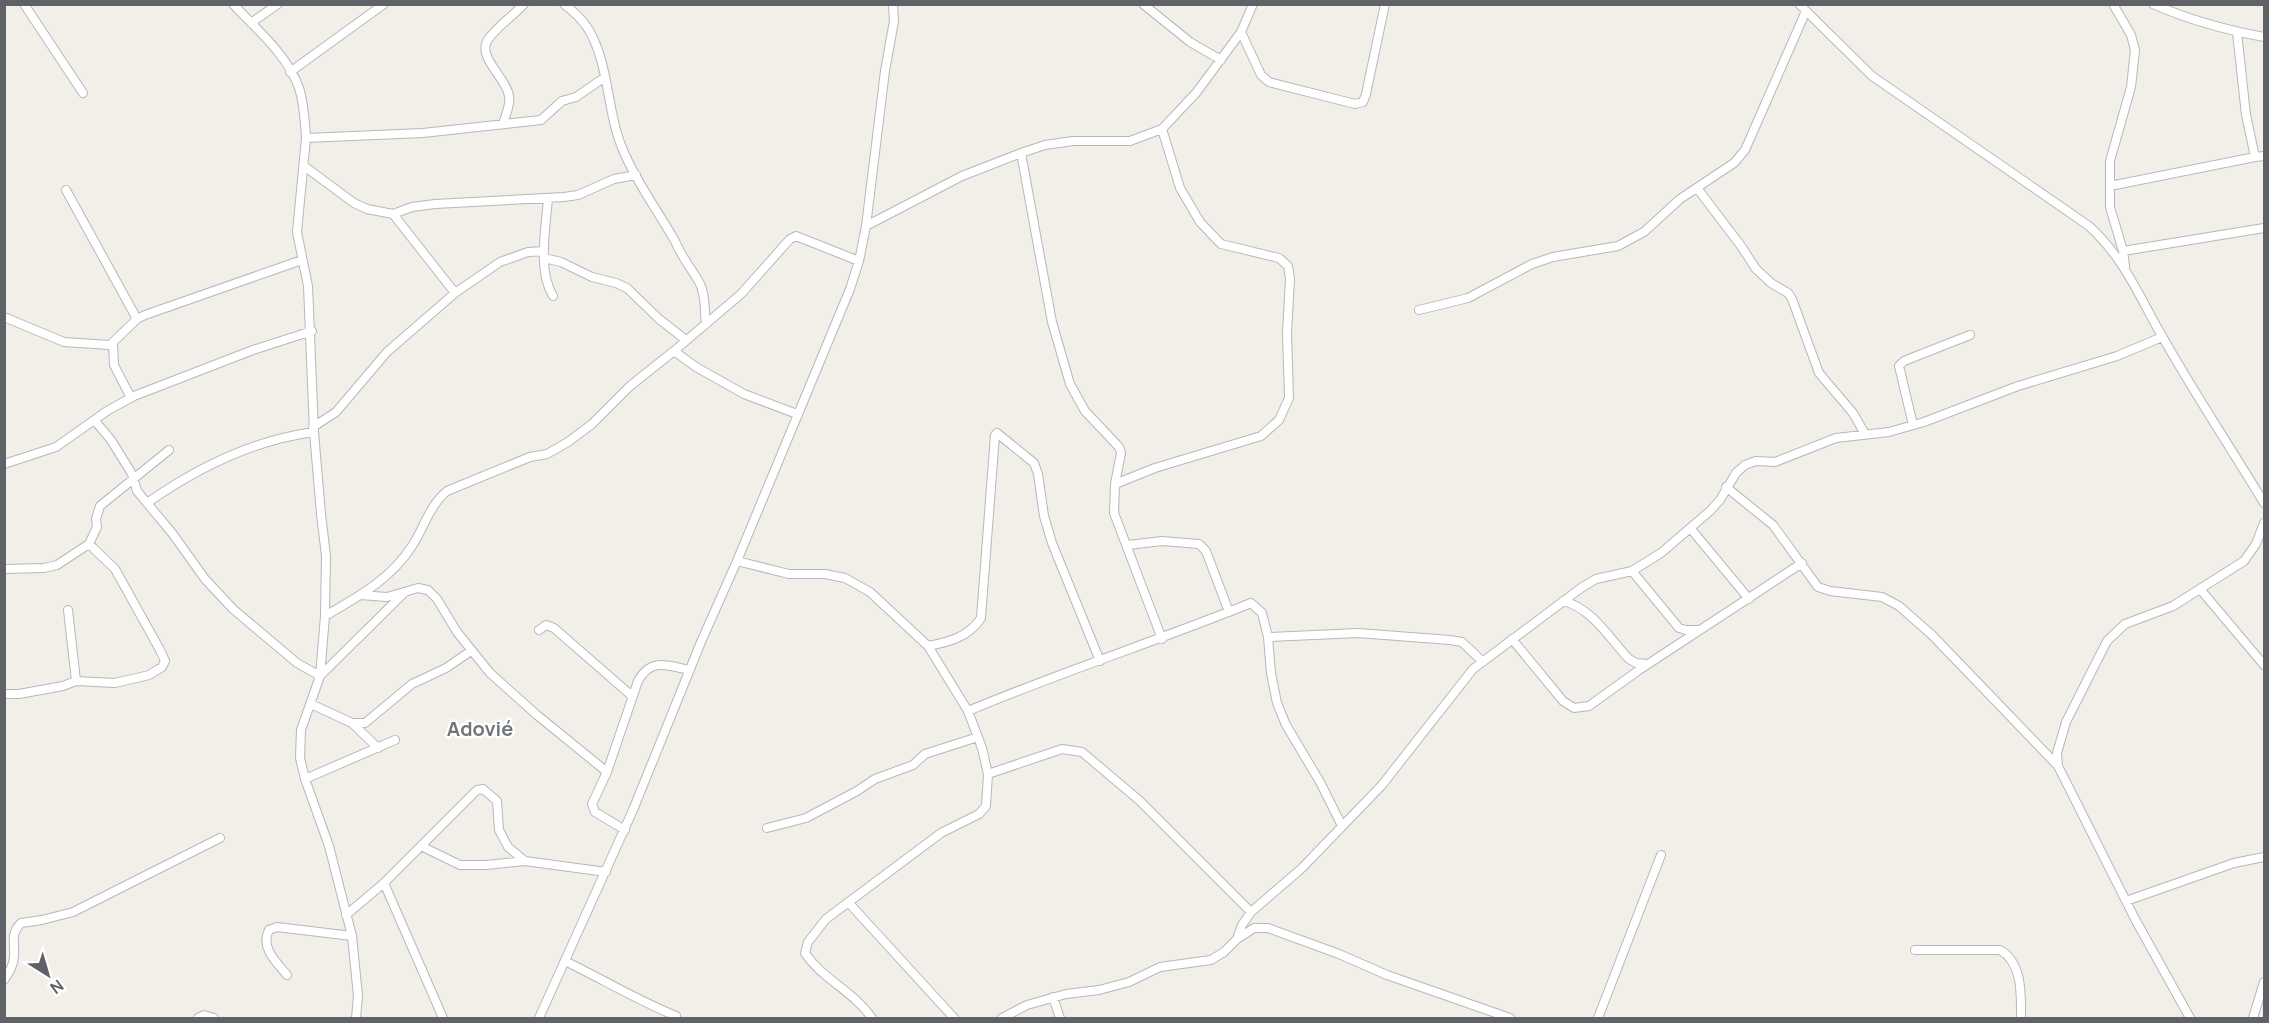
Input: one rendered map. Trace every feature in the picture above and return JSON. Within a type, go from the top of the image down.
[{"type":"street","points":[[24,4],[83,93]]},
{"type":"street","points":[[233,4],[268,40],[290,72],[298,87],[306,138],[297,232],[309,286],[314,429],[326,556],[326,616],[320,676],[301,730],[300,740],[305,779],[329,846],[352,936],[358,996],[356,1016],[347,1018]]},
{"type":"street","points":[[251,23],[278,4]]},
{"type":"street","points":[[290,72],[384,4]]},
{"type":"street","points":[[503,124],[509,96],[507,88],[485,54],[485,47],[488,40],[524,4]]},
{"type":"street","points":[[564,4],[588,28],[600,57],[615,130],[623,151],[687,265],[698,280],[704,297],[706,324]]},
{"type":"street","points":[[539,1018],[625,830],[846,298],[859,261],[866,226],[885,71],[894,21],[893,4]]},
{"type":"street","points":[[1143,4],[1190,42],[1221,60]]},
{"type":"street","points":[[866,226],[962,176],[1045,145],[1073,141],[1130,141],[1162,129],[1196,93],[1221,60],[1241,32],[1252,4]]},
{"type":"street","points":[[1241,32],[1261,75],[1269,82],[1355,104],[1363,102],[1366,94],[1385,4]]},
{"type":"street","points":[[2113,4],[2132,35],[2135,50],[2131,87],[2110,161],[2110,207],[2123,251],[2125,267]]},
{"type":"street","points":[[2153,4],[2176,14],[2265,38]]},
{"type":"street","points":[[1419,310],[1468,298],[1533,264],[1553,257],[1618,246],[1644,232],[1680,199],[1734,163],[1745,150],[1802,8],[1872,76],[2090,226],[2108,243],[2125,267],[2162,337],[2264,499]]},
{"type":"street","points":[[2110,186],[2260,157],[2246,115],[2238,32]]},
{"type":"street","points":[[306,138],[423,133],[541,120],[562,101],[576,97],[605,77]]},
{"type":"street","points":[[1115,484],[1155,468],[1261,436],[1280,420],[1289,398],[1287,333],[1290,279],[1288,266],[1279,258],[1221,244],[1200,222],[1180,188],[1162,129]]},
{"type":"street","points":[[1021,153],[1052,321],[1074,395],[1085,411],[1119,447],[1120,458],[1115,484],[1114,513],[1162,639]]},
{"type":"street","points":[[304,166],[354,203],[367,209],[393,214],[412,207],[435,204],[578,195],[608,181],[636,175]]},
{"type":"street","points":[[1697,188],[1756,269],[1788,293],[1819,373],[1853,413],[1865,434]]},
{"type":"street","points":[[66,190],[136,320]]},
{"type":"street","points":[[548,198],[544,255],[547,282],[553,296]]},
{"type":"street","points":[[393,214],[455,293]]},
{"type":"street","points":[[2123,251],[2265,228]]},
{"type":"street","points":[[326,616],[379,582],[398,565],[413,545],[436,500],[447,491],[530,457],[547,454],[568,442],[592,424],[630,386],[706,324],[755,280],[790,239],[795,236],[859,261]]},
{"type":"street","points":[[147,503],[176,483],[215,462],[283,436],[314,429],[336,412],[387,352],[455,293],[500,262],[528,252],[544,255],[592,277],[627,288],[659,319],[686,340]]},
{"type":"street","points":[[4,317],[64,342],[110,345],[136,320],[172,304],[302,260]]},
{"type":"street","points":[[4,464],[56,447],[107,411],[131,399],[211,365],[312,331]]},
{"type":"street","points":[[1913,425],[1899,366],[1904,361],[1970,335]]},
{"type":"street","points":[[1237,939],[1242,924],[1251,912],[1302,868],[1382,785],[1482,660],[1596,579],[1632,571],[1661,553],[1691,529],[1720,500],[1726,488],[1745,465],[1756,461],[1775,462],[1836,438],[1889,432],[1913,425],[2018,386],[2117,356],[2162,337]]},
{"type":"street","points":[[113,344],[114,365],[131,399]]},
{"type":"street","points":[[674,351],[696,367],[744,394],[797,414]]},
{"type":"street","points":[[95,421],[111,440],[132,474],[138,491],[205,579],[233,609],[297,663],[320,676]]},
{"type":"street","points":[[928,646],[950,642],[975,628],[981,618],[990,487],[997,433],[1034,463],[1038,474],[1044,516],[1052,543],[1100,661]]},
{"type":"street","points":[[4,569],[44,568],[57,565],[89,544],[97,527],[96,519],[100,506],[169,450]]},
{"type":"street","points":[[1726,488],[1773,525],[1818,587],[1830,591],[1882,597],[1899,606],[1932,635],[2058,766],[2190,1018]]},
{"type":"street","points":[[2058,766],[2057,753],[2066,723],[2107,641],[2125,624],[2172,606],[2244,561],[2256,544],[2265,523]]},
{"type":"street","points":[[1691,529],[1749,599]]},
{"type":"street","points":[[1128,545],[1162,541],[1199,544],[1206,551],[1229,612]]},
{"type":"street","points":[[4,694],[20,694],[63,686],[76,681],[115,683],[149,675],[162,667],[165,661],[115,569],[89,544]]},
{"type":"street","points":[[737,561],[789,574],[825,574],[845,578],[870,591],[928,646],[968,711],[978,737],[988,774],[986,806],[979,814],[941,833],[848,902],[816,929],[808,942],[805,953],[810,961],[849,992],[872,1018]]},
{"type":"street","points":[[1512,639],[1563,701],[1574,708],[1589,705],[1647,664],[1802,563]]},
{"type":"street","points":[[1632,571],[1679,628],[1702,630]]},
{"type":"street","points":[[360,595],[387,597],[418,588],[428,590],[437,599],[471,651],[490,673],[607,772]]},
{"type":"street","points":[[2200,589],[2265,665]]},
{"type":"street","points":[[320,676],[403,594]]},
{"type":"street","points":[[1563,601],[1575,604],[1585,611],[1629,658],[1636,663],[1647,664]]},
{"type":"street","points":[[968,711],[1038,681],[1162,639],[1251,603],[1262,613],[1268,637],[1271,673],[1277,703],[1286,725],[1320,782],[1342,826]]},
{"type":"street","points":[[68,610],[76,681]]},
{"type":"street","points":[[539,630],[546,625],[554,628],[633,696]]},
{"type":"street","points":[[1268,637],[1358,633],[1450,640],[1461,642],[1482,660]]},
{"type":"street","points":[[352,723],[365,723],[412,684],[446,668],[471,651]]},
{"type":"street","points":[[625,830],[595,812],[592,804],[607,772],[642,673],[654,665],[661,664],[690,670]]},
{"type":"street","points":[[311,704],[352,723],[378,748]]},
{"type":"street","points":[[767,828],[806,818],[875,779],[913,765],[925,754],[978,737]]},
{"type":"street","points":[[305,779],[395,740]]},
{"type":"street","points":[[988,774],[1062,750],[1083,752],[1140,801],[1251,912]]},
{"type":"street","points":[[346,915],[384,883],[477,790],[483,789],[496,801],[499,830],[508,847],[525,861]]},
{"type":"street","points":[[4,980],[15,958],[12,938],[21,923],[42,921],[73,912],[220,838]]},
{"type":"street","points":[[421,846],[460,865],[525,861],[606,872]]},
{"type":"street","points":[[1598,1018],[1661,855]]},
{"type":"street","points":[[2127,901],[2234,863],[2265,857]]},
{"type":"street","points":[[384,883],[443,1018]]},
{"type":"street","points":[[848,902],[954,1018]]},
{"type":"street","points":[[287,975],[269,955],[266,936],[269,930],[277,927],[352,936]]},
{"type":"street","points":[[1002,1018],[1027,1005],[1053,997],[1119,985],[1160,967],[1211,960],[1254,928],[1268,928],[1339,954],[1387,975],[1510,1018]]},
{"type":"street","points":[[1915,950],[2000,950],[2009,955],[2016,966],[2019,980],[2021,1018]]},
{"type":"street","points":[[565,961],[644,1003],[676,1016]]},
{"type":"street","points":[[2253,1018],[2265,982]]},
{"type":"street","points":[[1053,997],[1060,1018]]},
{"type":"street","points":[[198,1018],[204,1015],[214,1018]]},
{"type":"district","name":"Adovié","points":[[480,729]]}]
